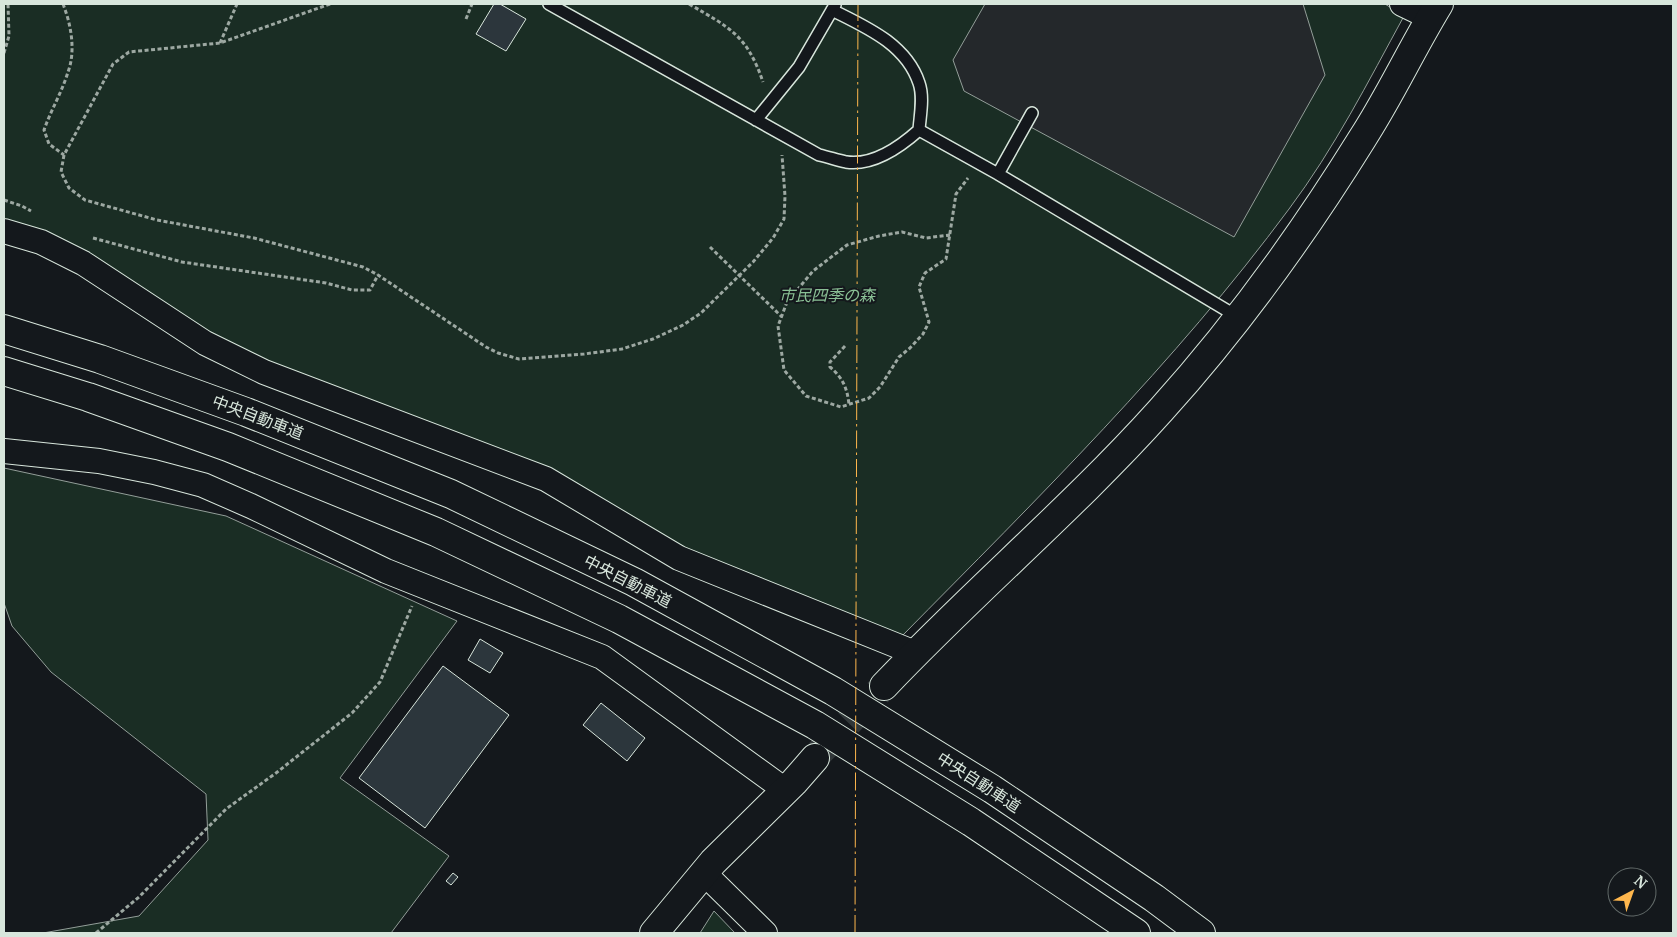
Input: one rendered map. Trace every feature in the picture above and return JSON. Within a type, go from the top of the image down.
[{"type":"main road","points":[[884,686],[915,653],[1110,464],[1162,410],[1238,317],[1312,217],[1359,145],[1435,11]]},
{"type":"main road","name":"中央自動車道","points":[[4,329],[100,359],[246,412],[442,490],[634,582],[833,691],[967,773],[1154,898],[1202,933]]},
{"type":"main road","points":[[4,371],[88,397],[237,450],[436,532],[620,619],[815,725],[971,822],[1136,933]]},
{"type":"main road","points":[[654,933],[704,873],[816,758]]},
{"type":"street","points":[[1402,4],[1435,11]]},
{"type":"street","points":[[4,231],[41,242],[83,263],[205,343],[264,372],[546,479],[679,558],[915,653]]},
{"type":"street","points":[[4,451],[99,461],[154,472],[203,485],[386,571],[602,657],[785,790]]},
{"type":"street","points":[[704,873],[765,933]]},
{"type":"lane","points":[[549,4],[756,120],[780,132],[819,155],[847,162],[870,160],[903,144],[919,130],[920,85],[907,60],[877,32],[834,7],[799,67],[756,120]]},
{"type":"lane","points":[[998,174],[1032,113]]},
{"type":"lane","points":[[919,130],[998,174],[1238,317]]},
{"type":"path","points":[[4,53],[8,36],[8,4]]},
{"type":"path","points":[[63,4],[69,18],[72,49],[69,71],[44,130],[49,144],[64,155]]},
{"type":"path","points":[[220,43],[237,4]]},
{"type":"path","points":[[330,4],[220,43],[129,52],[113,64],[64,155],[61,172],[70,188],[85,200],[157,220],[254,238],[363,267],[486,347],[498,353],[519,359],[622,349],[653,339],[683,325],[701,313],[773,238],[784,219],[785,196],[780,132]]},
{"type":"path","points":[[466,19],[472,4]]},
{"type":"path","points":[[689,4],[728,26],[741,39],[753,57],[764,86],[772,100]]},
{"type":"path","points":[[950,236],[926,238],[902,232],[879,236],[846,245],[813,270],[787,302],[778,326],[784,370],[806,396],[841,407],[870,398],[880,387],[899,357],[923,334],[929,322],[919,287],[926,273],[946,259],[950,236],[956,194],[978,163]]},
{"type":"path","points":[[4,200],[22,206],[37,215]]},
{"type":"path","points":[[87,236],[182,262],[326,283],[352,290],[370,290],[378,275]]},
{"type":"path","points":[[710,247],[782,317]]},
{"type":"path","points":[[845,346],[830,362],[830,367],[839,375],[848,390],[849,404]]},
{"type":"path","points":[[96,933],[140,897],[226,809],[276,773],[352,713],[380,682],[421,585]]},
{"type":"green space","name":"市民四季の森","points":[[4,4],[1385,4],[1404,16],[1350,115],[1321,163],[1289,209],[1245,266],[1152,376],[1104,429],[903,635],[895,636],[689,554],[242,353],[4,221]]},
{"type":"green space","points":[[4,468],[226,516],[457,621],[340,778],[449,856],[391,933],[43,933],[139,916],[208,840],[206,794],[51,672],[12,626],[4,603]]},
{"type":"green space","points":[[714,911],[735,933],[700,933]]},
{"type":"shaded area","points":[[985,4],[1303,4],[1325,75],[1234,237],[964,91],[953,60]]},
{"type":"building","points":[[494,4],[500,4],[526,19],[506,51],[476,34]]},
{"type":"building","points":[[480,639],[503,653],[490,673],[468,660]]},
{"type":"building","points":[[443,666],[509,715],[425,828],[359,778]]},
{"type":"building","points":[[601,703],[645,738],[627,761],[583,725]]},
{"type":"building","points":[[453,873],[458,877],[451,885],[446,881]]},
{"type":"tunnel","points":[[819,753],[884,686]]},
{"type":"power","points":[[855,933],[858,4]]}]
